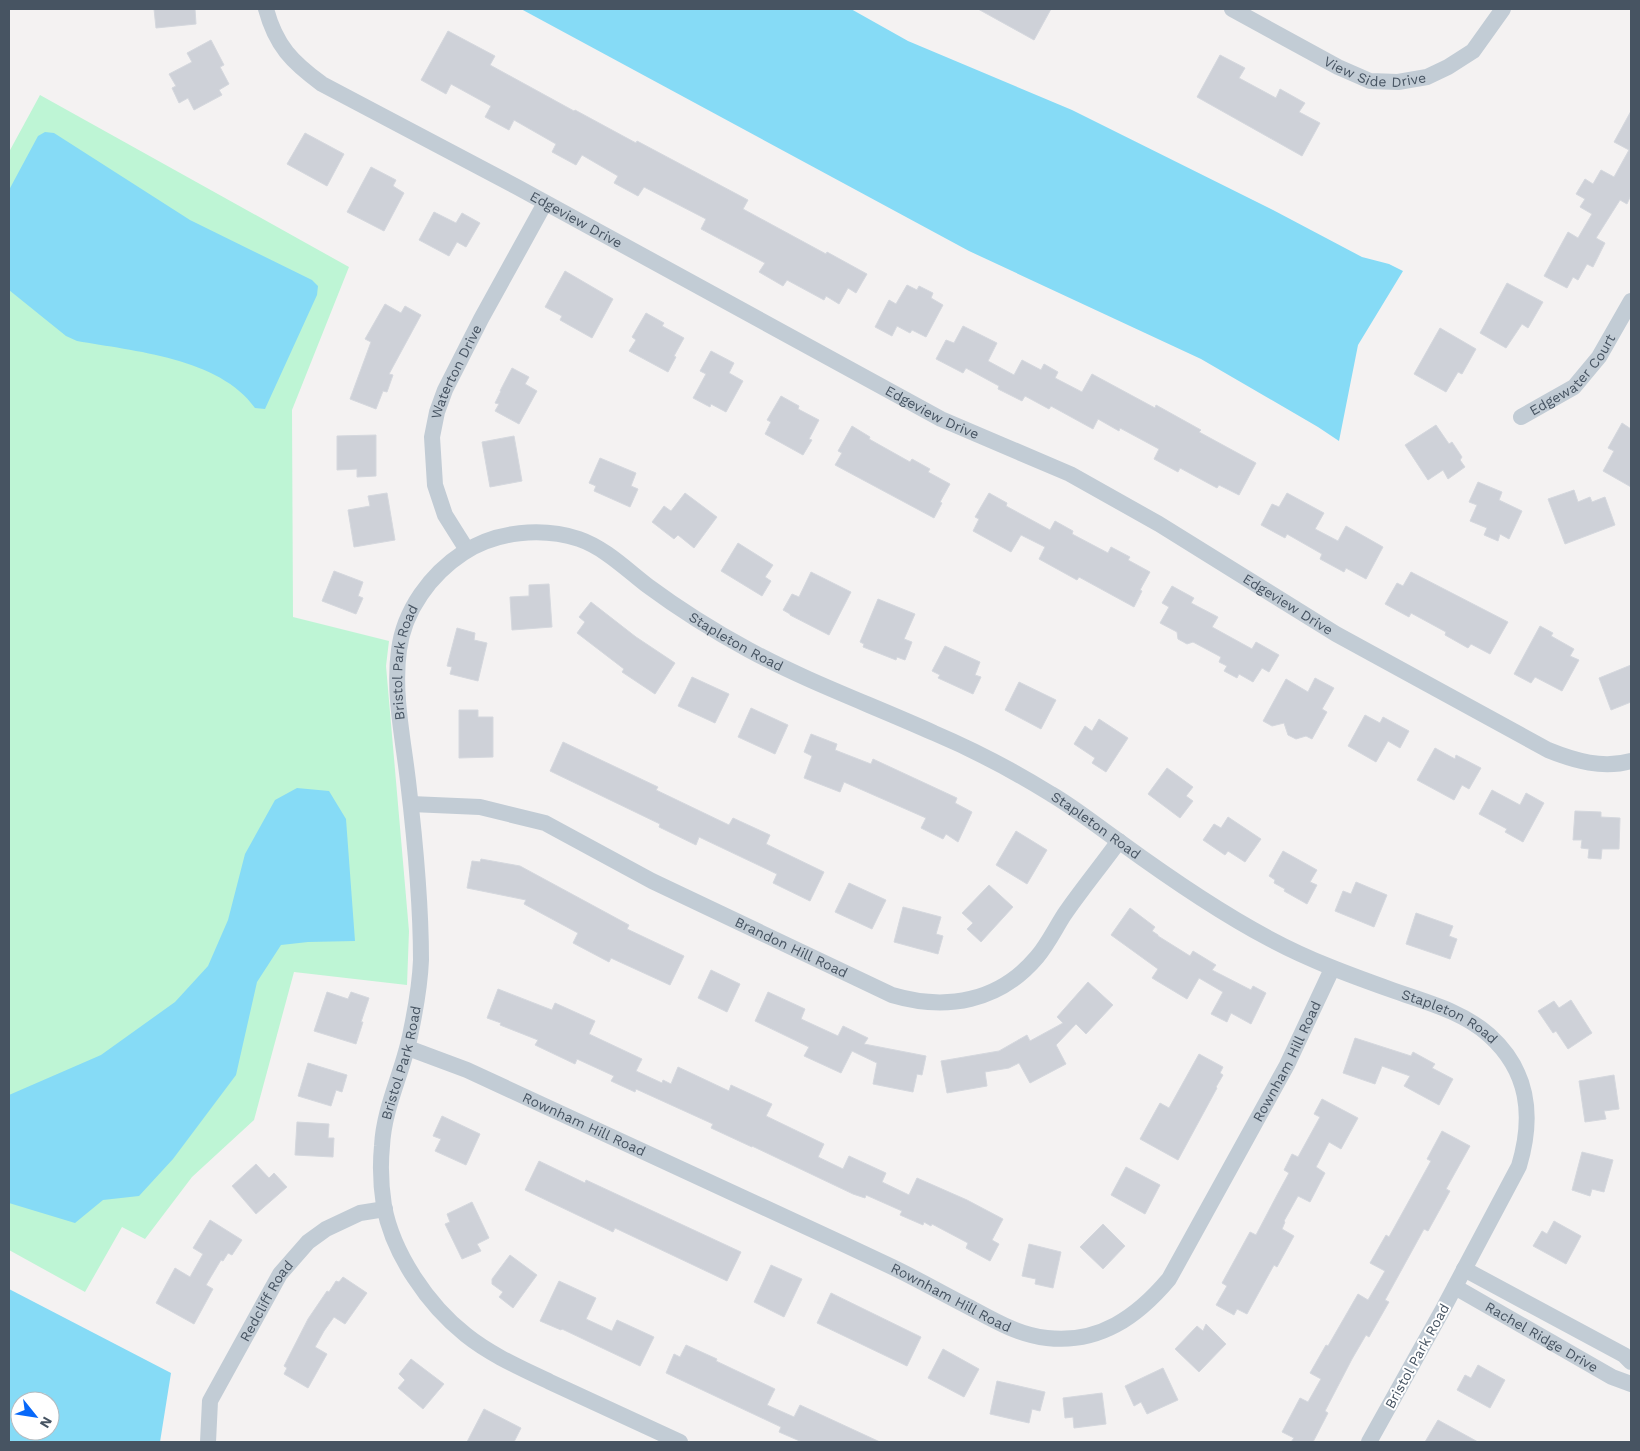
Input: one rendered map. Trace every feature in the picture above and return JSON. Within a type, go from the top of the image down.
[{"type":"street","name":"Edgeview Drive","points":[[266,9],[276,38],[289,56],[322,84],[517,187],[941,419],[1070,474],[1159,524],[1336,634],[1548,750],[1572,760],[1597,764],[1631,761]]},
{"type":"street","name":"View Side Drive","points":[[1232,9],[1338,67],[1370,81],[1398,82],[1427,77],[1448,67],[1473,51],[1503,9]]},
{"type":"street","name":"Waterton Drive","points":[[466,550],[445,515],[435,485],[432,437],[437,412],[445,390],[476,328],[544,203]]},
{"type":"street","name":"Edgewater Court","points":[[1521,417],[1574,387],[1599,356],[1631,301]]},
{"type":"street","name":"Stapleton Road","points":[[466,550],[494,539],[516,534],[541,532],[575,538],[590,544],[612,558],[666,599],[746,648],[824,687],[963,746],[1056,796],[1187,890],[1270,939],[1332,969],[1453,1012],[1473,1022],[1493,1038],[1507,1055],[1519,1075],[1527,1103],[1527,1127],[1525,1147],[1519,1166],[1464,1269]]},
{"type":"street","name":"Bristol Park Road","points":[[466,550],[441,571],[424,591],[406,621],[399,648],[398,707],[417,858],[421,962],[418,994],[408,1048],[391,1097],[384,1126],[381,1165],[385,1209],[403,1258],[417,1282],[453,1324],[469,1337],[506,1361],[680,1442]]},
{"type":"street","name":"Brandon Hill Road","points":[[411,804],[480,807],[545,823],[652,881],[892,995],[909,1000],[934,1003],[957,1002],[993,992],[1005,986],[1019,975],[1046,946],[1064,915],[1119,842]]},
{"type":"street","name":"Rownham Hill Road","points":[[408,1048],[467,1070],[882,1262],[1005,1326],[1028,1334],[1048,1338],[1067,1338],[1109,1329],[1124,1321],[1153,1298],[1169,1279],[1287,1065],[1332,969]]},
{"type":"street","name":"Redcliff Road","points":[[208,1442],[210,1401],[280,1274],[308,1242],[326,1229],[360,1213],[385,1209]]},
{"type":"street","name":"Bristol Park Road","points":[[1369,1442],[1464,1269]]},
{"type":"street","name":"Rachel Ridge Drive","points":[[1464,1269],[1624,1355],[1631,1362]]},
{"type":"street","name":"Rachel Ridge Drive","points":[[1455,1287],[1612,1377],[1631,1384]]},
{"type":"street","points":[[1557,1345],[1567,1324]]},
{"type":"green space","points":[[40,95],[349,267],[292,410],[293,617],[389,641],[386,666],[409,931],[407,985],[294,972],[254,1120],[192,1177],[145,1239],[122,1227],[85,1292],[9,1250],[9,152]]},
{"type":"water","points":[[521,9],[851,9],[908,41],[1072,110],[1273,210],[1362,257],[1389,264],[1403,271],[1358,345],[1339,441],[1201,359],[969,251]]},
{"type":"water","points":[[45,132],[54,133],[190,220],[312,280],[318,286],[317,295],[265,409],[255,408],[240,391],[198,367],[149,353],[77,341],[66,336],[9,290],[9,190],[38,136]]},
{"type":"water","points":[[297,788],[329,791],[346,819],[355,941],[308,942],[281,945],[257,982],[236,1075],[173,1159],[139,1196],[103,1200],[75,1223],[9,1203],[9,1095],[101,1055],[175,1002],[208,966],[228,920],[245,854],[275,800]]},
{"type":"water","points":[[9,1289],[171,1373],[160,1442],[9,1442]]},
{"type":"building","points":[[154,9],[195,9],[196,24],[156,28]]},
{"type":"building","points":[[978,9],[1051,9],[1034,40]]},
{"type":"building","points":[[448,31],[495,56],[490,65],[574,111],[636,143],[637,141],[748,200],[743,209],[867,274],[856,293],[848,288],[839,304],[826,296],[824,300],[787,280],[783,286],[759,272],[765,263],[701,229],[706,219],[644,187],[638,196],[614,183],[618,176],[582,155],[576,165],[552,152],[556,144],[514,120],[509,130],[485,117],[491,106],[451,84],[446,94],[421,80]]},
{"type":"building","points":[[211,40],[224,65],[220,67],[229,84],[219,90],[222,95],[194,110],[188,98],[179,103],[172,88],[176,86],[169,74],[192,62],[187,53]]},
{"type":"building","points":[[1220,55],[1245,68],[1239,78],[1276,98],[1280,89],[1305,103],[1299,112],[1320,123],[1302,156],[1197,97]]},
{"type":"building","points":[[1631,111],[1631,195],[1627,204],[1620,200],[1596,238],[1605,243],[1593,267],[1587,264],[1578,280],[1573,277],[1567,288],[1544,276],[1568,232],[1578,238],[1592,214],[1580,207],[1585,199],[1576,194],[1585,179],[1593,184],[1601,170],[1614,177],[1629,150],[1614,142]]},
{"type":"building","points":[[305,133],[344,154],[327,186],[287,164]]},
{"type":"building","points":[[371,167],[396,180],[393,186],[404,193],[384,231],[347,212]]},
{"type":"building","points":[[434,212],[456,223],[462,213],[480,223],[466,247],[457,242],[449,256],[419,240]]},
{"type":"building","points":[[565,271],[613,299],[592,338],[560,320],[562,316],[545,307]]},
{"type":"building","points":[[1507,283],[1543,302],[1528,328],[1522,324],[1506,348],[1480,333]]},
{"type":"building","points":[[907,285],[917,290],[919,286],[933,293],[931,298],[943,305],[926,337],[912,330],[910,333],[897,326],[892,336],[875,327],[889,300],[896,304]]},
{"type":"building","points":[[385,304],[401,313],[405,306],[421,315],[389,374],[393,375],[387,392],[383,391],[376,409],[350,399],[371,342],[365,339]]},
{"type":"building","points":[[646,313],[664,323],[662,326],[684,338],[668,372],[629,351],[636,340],[632,337]]},
{"type":"building","points":[[963,326],[997,343],[988,361],[1014,375],[1022,360],[1041,370],[1044,364],[1058,372],[1055,378],[1082,392],[1092,374],[1155,408],[1156,405],[1201,430],[1199,432],[1256,463],[1239,495],[1219,485],[1217,488],[1180,468],[1178,472],[1154,459],[1159,449],[1120,428],[1119,431],[1098,419],[1093,429],[1051,406],[1049,409],[1025,396],[1022,401],[998,389],[999,386],[966,368],[963,373],[936,359],[946,340],[954,343]]},
{"type":"building","points":[[1440,328],[1476,349],[1462,374],[1458,372],[1446,392],[1414,374]]},
{"type":"building","points":[[711,351],[734,363],[729,373],[743,381],[726,412],[711,404],[710,407],[693,398],[706,374],[700,371]]},
{"type":"building","points":[[512,368],[529,377],[525,384],[537,391],[519,424],[495,411],[499,404],[495,403]]},
{"type":"building","points":[[781,396],[799,406],[798,409],[819,420],[809,439],[812,440],[803,455],[765,434],[771,422],[767,420]]},
{"type":"building","points":[[1622,423],[1631,429],[1631,487],[1603,471],[1614,451],[1608,448]]},
{"type":"building","points":[[1436,425],[1449,444],[1452,442],[1462,457],[1460,460],[1465,467],[1448,479],[1443,470],[1428,480],[1405,445]]},
{"type":"building","points":[[852,426],[870,437],[869,439],[910,462],[912,459],[930,469],[928,472],[950,484],[934,518],[835,465],[842,453],[838,451]]},
{"type":"building","points":[[376,435],[376,476],[357,477],[357,469],[337,470],[337,436]]},
{"type":"building","points":[[514,436],[522,481],[490,487],[482,442]]},
{"type":"building","points":[[600,458],[636,473],[631,486],[638,489],[630,507],[594,491],[596,486],[589,483]]},
{"type":"building","points":[[1478,482],[1502,492],[1499,500],[1522,511],[1509,539],[1500,534],[1498,541],[1484,535],[1487,528],[1470,521],[1477,505],[1469,502]]},
{"type":"building","points":[[1574,490],[1578,502],[1590,497],[1592,502],[1605,497],[1615,525],[1565,544],[1548,499]]},
{"type":"building","points":[[387,493],[395,540],[354,547],[348,510],[370,506],[368,496]]},
{"type":"building","points":[[685,493],[717,517],[694,548],[678,535],[674,539],[652,522],[664,506],[671,511]]},
{"type":"building","points":[[989,493],[1007,503],[1006,506],[1050,530],[1055,521],[1073,531],[1072,534],[1108,553],[1111,547],[1130,557],[1128,560],[1150,572],[1140,590],[1142,591],[1134,607],[1079,577],[1077,580],[1039,559],[1045,547],[1021,535],[1011,552],[973,531],[979,519],[975,517]]},
{"type":"building","points":[[1287,493],[1324,513],[1315,529],[1338,541],[1346,526],[1383,547],[1366,579],[1346,568],[1344,572],[1320,559],[1322,554],[1287,534],[1285,538],[1261,525],[1272,504],[1279,507]]},
{"type":"building","points":[[738,543],[773,565],[765,577],[771,581],[762,596],[721,571]]},
{"type":"building","points":[[334,571],[363,582],[358,596],[363,598],[356,614],[322,601]]},
{"type":"building","points":[[811,572],[851,592],[829,635],[783,610],[792,594],[799,597]]},
{"type":"building","points":[[1411,572],[1508,622],[1490,654],[1471,644],[1468,648],[1445,635],[1446,632],[1411,613],[1409,617],[1385,604],[1397,583],[1403,586]]},
{"type":"building","points":[[549,584],[552,627],[512,630],[510,597],[529,596],[529,585]]},
{"type":"building","points":[[1172,586],[1194,598],[1191,603],[1218,617],[1212,627],[1252,649],[1256,642],[1279,655],[1269,672],[1262,668],[1253,682],[1239,674],[1237,678],[1224,671],[1227,666],[1219,662],[1221,657],[1193,642],[1187,644],[1178,639],[1177,632],[1160,623],[1169,607],[1162,603]]},
{"type":"building","points":[[878,599],[915,614],[904,639],[912,642],[905,660],[897,657],[896,660],[863,647],[864,644],[860,642]]},
{"type":"building","points":[[591,602],[636,637],[675,663],[655,694],[622,672],[624,669],[577,633],[585,622],[579,617]]},
{"type":"building","points":[[1540,626],[1553,633],[1551,636],[1574,649],[1570,656],[1579,660],[1562,691],[1535,677],[1531,683],[1514,674]]},
{"type":"building","points":[[457,628],[475,633],[474,640],[487,643],[478,681],[450,674],[452,667],[447,666]]},
{"type":"building","points":[[945,646],[980,662],[975,675],[981,677],[973,694],[938,678],[940,675],[932,671]]},
{"type":"building","points":[[1631,665],[1631,702],[1611,710],[1599,678]]},
{"type":"building","points":[[692,677],[729,694],[715,723],[678,706]]},
{"type":"building","points":[[1315,678],[1334,688],[1322,709],[1327,712],[1312,739],[1306,736],[1296,739],[1288,735],[1284,723],[1272,726],[1263,721],[1286,679],[1308,692]]},
{"type":"building","points":[[1019,682],[1056,700],[1041,729],[1005,710]]},
{"type":"building","points":[[751,708],[788,725],[775,754],[738,737]]},
{"type":"building","points":[[459,710],[478,710],[478,717],[493,717],[493,757],[459,758]]},
{"type":"building","points":[[1365,715],[1380,723],[1383,717],[1409,731],[1400,748],[1388,741],[1376,762],[1348,746]]},
{"type":"building","points":[[1099,719],[1128,738],[1106,772],[1092,763],[1095,758],[1074,744],[1085,726],[1092,731]]},
{"type":"building","points":[[811,734],[837,744],[835,750],[871,764],[873,759],[957,798],[955,803],[972,812],[958,842],[946,834],[943,839],[921,828],[926,818],[844,782],[840,792],[804,778],[812,756],[804,752]]},
{"type":"building","points":[[563,742],[658,787],[656,790],[729,825],[733,818],[770,835],[766,844],[824,872],[810,901],[773,883],[777,874],[699,837],[696,845],[659,827],[660,824],[550,771]]},
{"type":"building","points":[[1435,748],[1455,759],[1456,755],[1481,768],[1469,789],[1462,785],[1454,800],[1417,780]]},
{"type":"building","points":[[1167,768],[1193,787],[1186,796],[1193,801],[1180,818],[1148,794]]},
{"type":"building","points":[[1492,790],[1520,805],[1526,793],[1544,803],[1523,842],[1505,832],[1507,829],[1479,814]]},
{"type":"building","points":[[1575,811],[1601,812],[1601,817],[1620,818],[1619,849],[1602,849],[1601,859],[1588,858],[1589,849],[1581,848],[1582,840],[1573,840]]},
{"type":"building","points":[[1228,817],[1261,839],[1245,862],[1228,851],[1225,855],[1203,840],[1214,824],[1221,828]]},
{"type":"building","points":[[1016,831],[1047,850],[1027,884],[996,865]]},
{"type":"building","points":[[1283,851],[1317,870],[1310,882],[1317,885],[1307,904],[1284,891],[1285,889],[1274,883],[1275,880],[1269,876]]},
{"type":"building","points":[[481,859],[520,866],[629,925],[627,929],[684,956],[670,985],[611,958],[609,962],[573,943],[578,933],[524,904],[526,900],[467,888],[472,861],[480,862]]},
{"type":"building","points":[[1356,882],[1387,895],[1374,927],[1335,911],[1343,891],[1351,894]]},
{"type":"building","points":[[849,883],[886,900],[872,929],[835,912]]},
{"type":"building","points":[[989,885],[1013,907],[981,942],[967,929],[973,923],[962,913]]},
{"type":"building","points":[[903,907],[941,917],[936,934],[943,936],[938,954],[894,942]]},
{"type":"building","points":[[1130,908],[1155,927],[1152,931],[1158,936],[1190,956],[1193,951],[1216,965],[1212,970],[1251,990],[1253,986],[1266,993],[1251,1024],[1231,1013],[1227,1022],[1211,1014],[1223,992],[1199,978],[1187,999],[1152,978],[1158,969],[1111,935]]},
{"type":"building","points":[[1416,913],[1453,926],[1449,936],[1457,939],[1450,959],[1406,944]]},
{"type":"building","points":[[711,970],[740,984],[727,1012],[698,998]]},
{"type":"building","points":[[1088,982],[1113,1005],[1086,1034],[1076,1024],[1056,1045],[1066,1064],[1030,1083],[1019,1063],[1009,1068],[985,1072],[987,1086],[947,1093],[941,1061],[999,1051],[1027,1035],[1030,1041],[1063,1023],[1057,1017]]},
{"type":"building","points":[[498,989],[552,1010],[555,1003],[595,1021],[589,1034],[642,1059],[636,1071],[662,1083],[663,1080],[671,1084],[678,1067],[729,1091],[731,1085],[772,1104],[766,1116],[824,1144],[818,1157],[843,1169],[849,1156],[886,1173],[882,1182],[909,1195],[917,1178],[967,1200],[1003,1219],[992,1240],[999,1244],[990,1261],[966,1248],[968,1243],[932,1224],[931,1226],[924,1222],[923,1225],[900,1215],[902,1211],[866,1195],[865,1198],[853,1194],[711,1128],[713,1124],[636,1089],[635,1092],[611,1081],[614,1076],[577,1059],[575,1064],[535,1045],[538,1040],[487,1018]]},
{"type":"building","points":[[327,992],[348,999],[351,992],[369,998],[356,1044],[314,1031]]},
{"type":"building","points":[[768,992],[805,1009],[801,1019],[838,1036],[843,1026],[868,1038],[864,1044],[926,1056],[922,1075],[917,1074],[913,1092],[873,1084],[877,1063],[852,1051],[841,1073],[804,1056],[809,1047],[755,1021]]},
{"type":"building","points":[[1571,1000],[1592,1033],[1568,1049],[1556,1031],[1553,1033],[1538,1011],[1554,1001],[1559,1008]]},
{"type":"building","points":[[1355,1038],[1411,1056],[1413,1052],[1435,1064],[1432,1068],[1453,1079],[1439,1105],[1404,1086],[1410,1076],[1382,1066],[1375,1084],[1343,1073]]},
{"type":"building","points":[[1199,1054],[1223,1067],[1220,1073],[1223,1075],[1178,1160],[1140,1139],[1160,1103],[1169,1108]]},
{"type":"building","points":[[308,1063],[347,1075],[342,1092],[336,1090],[331,1106],[298,1096]]},
{"type":"building","points":[[1614,1075],[1619,1109],[1604,1111],[1606,1119],[1585,1122],[1579,1081]]},
{"type":"building","points":[[1322,1099],[1358,1118],[1341,1149],[1329,1142],[1316,1167],[1325,1173],[1310,1202],[1298,1196],[1284,1221],[1282,1229],[1294,1236],[1277,1267],[1274,1265],[1247,1314],[1237,1309],[1234,1315],[1216,1305],[1227,1286],[1222,1283],[1250,1232],[1256,1235],[1289,1173],[1284,1170],[1292,1154],[1298,1157],[1320,1117],[1314,1114]]},
{"type":"building","points":[[442,1116],[480,1134],[466,1165],[435,1151],[441,1139],[433,1136]]},
{"type":"building","points":[[297,1122],[329,1124],[328,1138],[334,1138],[333,1157],[295,1155]]},
{"type":"building","points":[[1442,1131],[1470,1146],[1446,1189],[1450,1191],[1428,1231],[1424,1229],[1385,1300],[1389,1302],[1369,1337],[1366,1335],[1352,1359],[1325,1411],[1328,1413],[1313,1442],[1291,1442],[1294,1438],[1282,1432],[1300,1398],[1308,1402],[1321,1379],[1310,1373],[1358,1294],[1368,1300],[1385,1271],[1370,1263],[1386,1235],[1389,1237],[1431,1161],[1427,1159]]},
{"type":"building","points":[[1582,1152],[1613,1160],[1604,1192],[1592,1189],[1590,1196],[1572,1190]]},
{"type":"building","points":[[539,1161],[585,1183],[586,1180],[741,1252],[727,1281],[615,1228],[613,1232],[525,1190]]},
{"type":"building","points":[[256,1164],[269,1178],[274,1173],[287,1187],[256,1214],[232,1186]]},
{"type":"building","points":[[1126,1167],[1160,1185],[1145,1214],[1111,1195]]},
{"type":"building","points":[[472,1202],[489,1238],[477,1244],[481,1251],[462,1259],[445,1224],[450,1222],[447,1214]]},
{"type":"building","points":[[210,1220],[242,1240],[232,1255],[228,1253],[223,1261],[221,1260],[206,1285],[213,1289],[194,1324],[156,1303],[175,1268],[190,1277],[203,1254],[193,1248]]},
{"type":"building","points":[[1554,1221],[1581,1236],[1566,1264],[1533,1246],[1542,1231],[1547,1234]]},
{"type":"building","points":[[1103,1224],[1125,1246],[1103,1269],[1080,1247]]},
{"type":"building","points":[[1029,1244],[1061,1252],[1053,1288],[1035,1284],[1036,1279],[1022,1276]]},
{"type":"building","points":[[510,1255],[537,1275],[513,1308],[499,1297],[503,1292],[492,1284],[492,1279]]},
{"type":"building","points":[[771,1265],[802,1279],[784,1317],[754,1302]]},
{"type":"building","points":[[343,1277],[367,1293],[345,1324],[334,1317],[324,1331],[315,1347],[327,1354],[308,1388],[284,1374],[287,1368],[284,1366],[308,1319],[327,1291],[329,1292],[336,1281],[339,1282]]},
{"type":"building","points":[[559,1281],[596,1298],[586,1319],[612,1331],[617,1320],[654,1337],[640,1366],[562,1329],[540,1321]]},
{"type":"building","points":[[831,1293],[921,1337],[907,1366],[817,1323]]},
{"type":"building","points":[[1206,1324],[1226,1344],[1199,1372],[1175,1349],[1197,1326],[1203,1331]]},
{"type":"building","points":[[686,1345],[775,1389],[767,1405],[794,1417],[800,1405],[880,1442],[802,1442],[779,1432],[781,1427],[666,1373],[674,1354],[680,1357]]},
{"type":"building","points":[[943,1349],[979,1369],[964,1397],[928,1378]]},
{"type":"building","points":[[411,1359],[444,1384],[423,1409],[398,1388],[405,1380],[399,1374]]},
{"type":"building","points":[[1478,1365],[1505,1380],[1490,1408],[1457,1390],[1465,1375],[1471,1378]]},
{"type":"building","points":[[1163,1368],[1178,1400],[1147,1414],[1141,1402],[1134,1406],[1125,1386]]},
{"type":"building","points":[[997,1381],[1045,1392],[1040,1411],[1032,1409],[1029,1423],[990,1414]]},
{"type":"building","points":[[1102,1393],[1106,1424],[1074,1428],[1073,1417],[1065,1418],[1063,1398]]},
{"type":"building","points":[[484,1409],[521,1428],[514,1442],[467,1442]]},
{"type":"building","points":[[1438,1420],[1478,1442],[1425,1442]]}]
